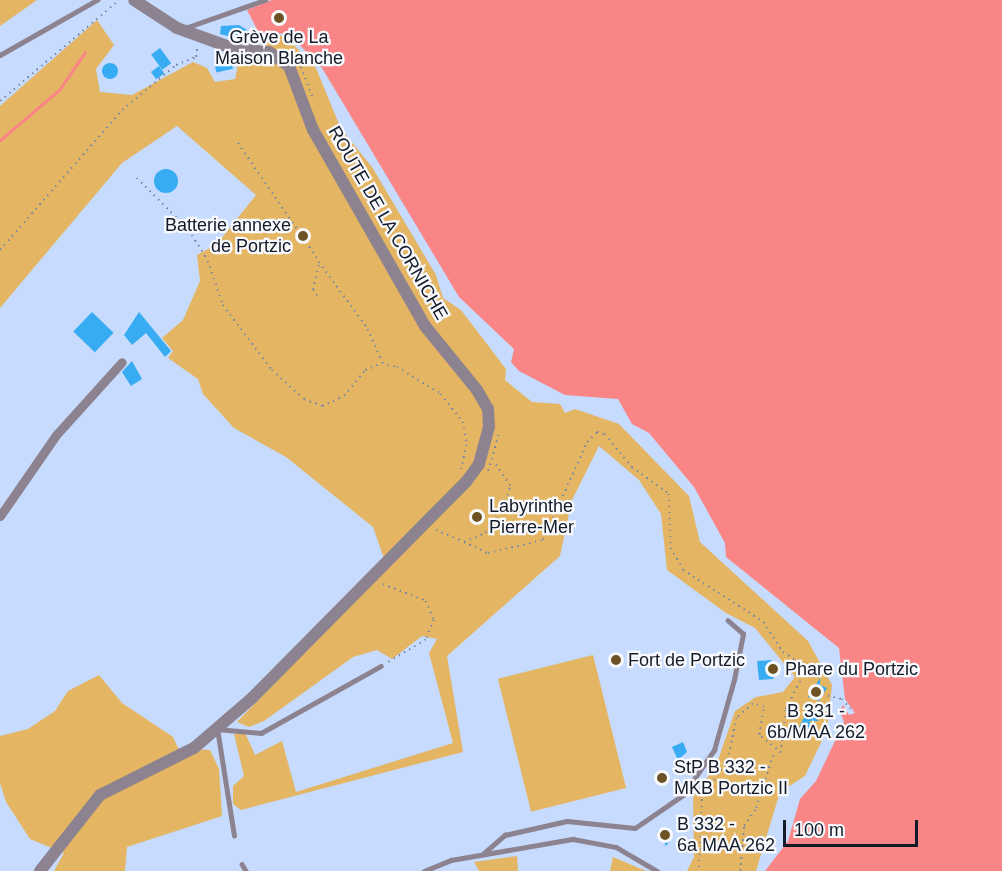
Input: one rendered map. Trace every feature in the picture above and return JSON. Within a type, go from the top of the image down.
[{"type":"street","name":"ROUTE DE LA CORNICHE","points":[[40,871],[100,795],[194,748],[217,729],[392,556],[478,464],[488,409],[425,326],[313,130],[289,66],[269,52],[235,49],[177,28],[134,0]]},
{"type":"street","points":[[0,516],[56,435],[123,362]]},
{"type":"lane","points":[[0,55],[97,0]]},
{"type":"lane","points":[[177,28],[266,0]]},
{"type":"lane","points":[[484,853],[504,835],[567,821],[635,828],[683,795],[714,750],[734,680],[743,634],[728,621]]},
{"type":"lane","points":[[234,837],[217,729],[261,733],[381,666]]},
{"type":"lane","points":[[424,871],[484,853],[573,838],[616,847],[657,871]]},
{"type":"lane","points":[[242,864],[246,871]]},
{"type":"path","points":[[0,101],[118,0]]},
{"type":"path","points":[[0,250],[122,110],[176,65],[196,57],[196,36]]},
{"type":"path","points":[[293,59],[307,72],[315,105]]},
{"type":"path","points":[[238,142],[319,262],[368,329],[382,363],[441,394],[463,422],[467,445],[460,474]]},
{"type":"path","points":[[137,178],[189,230],[208,261],[223,305],[272,370],[304,399],[334,404],[365,369],[382,363]]},
{"type":"path","points":[[317,296],[313,290],[319,262]]},
{"type":"path","points":[[464,542],[485,533],[504,507],[510,486],[494,462],[499,426]]},
{"type":"path","points":[[436,530],[488,553],[543,540],[586,442],[597,432],[605,434],[632,467],[669,494],[671,548],[683,570],[764,622],[783,652],[800,663],[803,676],[786,710],[783,748],[774,751]]},
{"type":"path","points":[[426,535],[433,527]]},
{"type":"path","points":[[380,581],[426,601],[434,620],[426,640],[381,666]]},
{"type":"path","points":[[822,694],[842,699],[851,709]]},
{"type":"path","points":[[699,871],[702,800],[728,759],[737,718],[753,704],[764,707],[759,735],[774,751]]},
{"type":"path","points":[[740,871],[744,826],[756,808],[774,751]]},
{"type":"shaded area","points":[[0,0],[37,0],[0,26]]},
{"type":"shaded area","points":[[272,0],[1002,0],[1002,871],[765,871],[788,841],[800,799],[816,781],[844,722],[840,711],[843,705],[849,715],[855,713],[845,699],[839,648],[726,557],[725,543],[694,487],[649,433],[632,424],[618,399],[565,395],[519,371],[511,362],[514,349],[459,297],[322,68],[288,33],[260,35],[247,10]]},
{"type":"shaded area","points":[[97,20],[114,45],[96,69],[100,92],[132,95],[193,62],[207,68],[215,82],[235,79],[239,59],[280,35],[291,42],[316,68],[341,129],[372,167],[436,275],[443,298],[461,310],[506,369],[505,380],[532,402],[560,404],[565,413],[575,409],[619,424],[689,496],[700,542],[808,641],[832,685],[827,730],[805,776],[780,792],[756,871],[687,871],[694,857],[693,797],[716,766],[735,711],[756,697],[783,692],[795,677],[755,628],[726,613],[667,570],[661,514],[639,480],[599,446],[572,500],[560,556],[447,656],[463,752],[241,810],[233,804],[233,786],[244,776],[234,734],[245,733],[255,755],[282,741],[296,792],[453,743],[429,653],[437,639],[422,636],[392,659],[377,650],[353,657],[264,721],[249,727],[237,722],[387,567],[373,527],[286,457],[234,428],[203,394],[198,379],[168,358],[173,351],[162,338],[183,320],[200,281],[197,255],[217,244],[256,195],[177,126],[122,163],[0,308],[0,106]]},
{"type":"shaded area","points":[[593,655],[626,788],[531,812],[498,679]]},
{"type":"shaded area","points":[[99,675],[122,703],[173,737],[178,748],[210,750],[219,769],[222,816],[127,847],[125,871],[54,871],[64,853],[30,839],[6,802],[0,783],[0,736],[28,729],[55,711],[68,691]]},
{"type":"shaded area","points":[[517,856],[518,871],[479,871],[474,862]]},
{"type":"shaded area","points":[[613,857],[646,871],[610,871]]},
{"type":"building","points":[[239,25],[253,34],[252,42],[220,34],[221,26]]},
{"type":"building","points":[[160,48],[171,63],[162,70],[151,54]]},
{"type":"building","points":[[231,60],[233,69],[216,73],[214,64]]},
{"type":"building","points":[[110,63],[118,71],[110,79],[102,71]]},
{"type":"building","points":[[159,66],[164,73],[156,79],[151,72]]},
{"type":"building","points":[[166,169],[174,173],[178,181],[174,189],[166,193],[158,189],[154,181],[158,173]]},
{"type":"building","points":[[215,219],[223,229],[218,234],[210,223]]},
{"type":"building","points":[[92,312],[114,333],[95,352],[73,331]]},
{"type":"building","points":[[139,312],[171,351],[165,357],[146,333],[132,345],[124,335]]},
{"type":"building","points":[[132,361],[142,379],[131,386],[122,372]]},
{"type":"building","points":[[771,660],[778,668],[773,679],[759,680],[757,661]]},
{"type":"building","points":[[820,678],[820,685],[827,688],[819,701],[808,697]]},
{"type":"building","points":[[807,712],[819,721],[810,721],[809,731],[799,727]]},
{"type":"building","points":[[683,742],[687,752],[678,760],[672,747]]},
{"type":"building","name":"B 332 - 6a MAA 262","points":[[668,827],[672,838],[666,846],[657,831]]},
{"type":"waterway","points":[[0,140],[59,90],[85,52]]},
{"type":"place","name":"Grève de La Maison Blanche","points":[[279,18]]},
{"type":"place","name":"Batterie annexe de Portzic","points":[[303,236]]},
{"type":"place","name":"Labyrinthe Pierre-Mer","points":[[477,517]]},
{"type":"place","name":"Fort de Portzic","points":[[616,660]]},
{"type":"place","name":"Phare du Portzic","points":[[773,669]]},
{"type":"place","name":"B 331 - 6b/MAA 262","points":[[816,692]]},
{"type":"place","name":"StP B 332 - MKB Portzic II","points":[[662,778]]},
{"type":"place","name":"B 332 - 6a MAA 262","points":[[665,835]]}]
